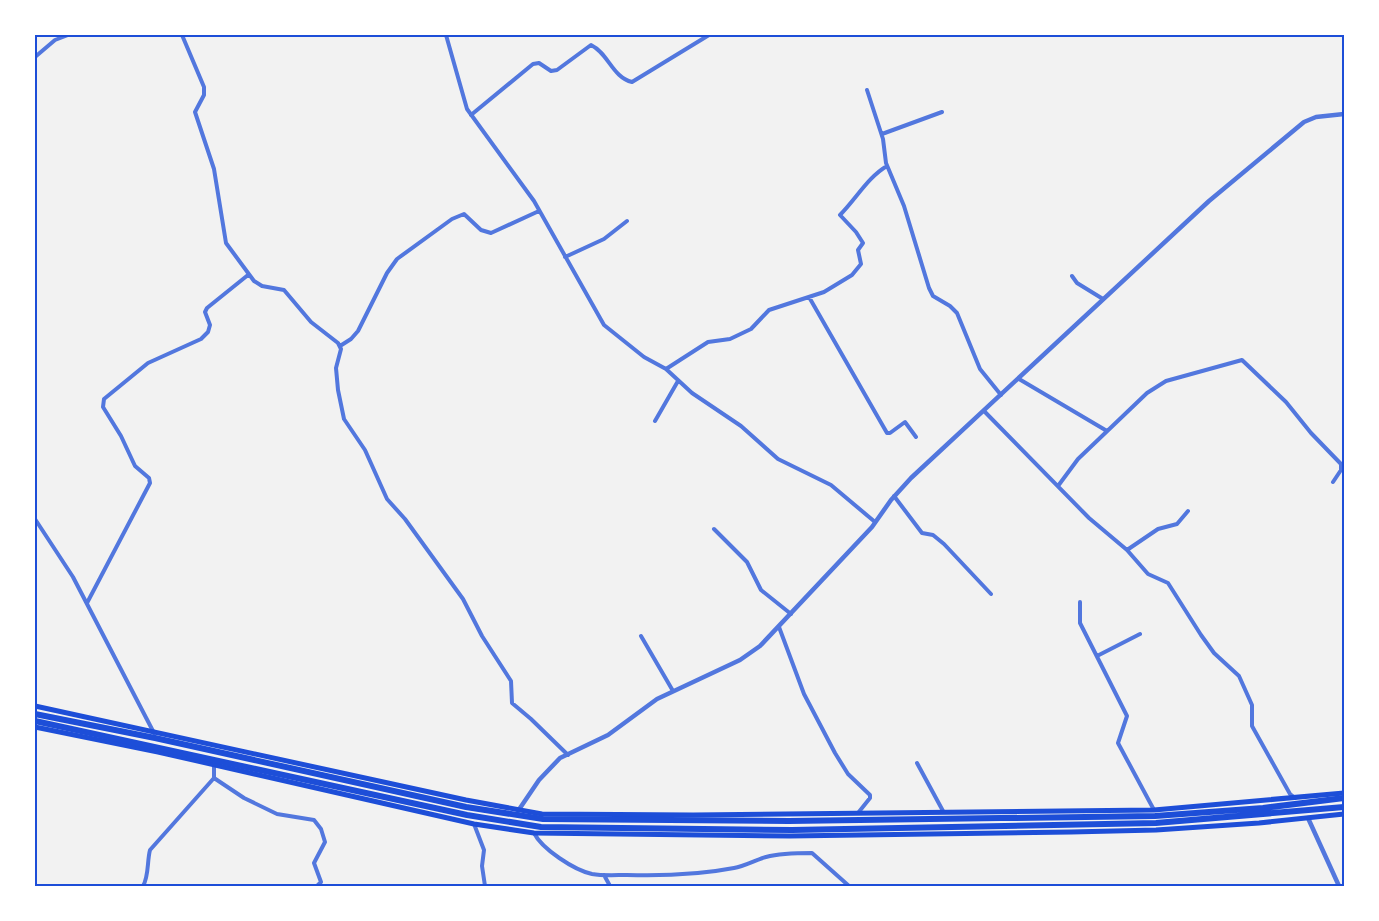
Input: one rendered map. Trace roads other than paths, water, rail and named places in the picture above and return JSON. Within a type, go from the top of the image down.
[{"type":"highway","points":[[35,714],[155,738],[466,807],[543,820],[789,821],[1146,816],[1263,808],[1344,798]]},
{"type":"highway","points":[[35,721],[467,815],[541,827],[792,830],[1156,823],[1344,807]]},
{"type":"main road","points":[[35,706],[517,811],[627,815],[1154,810],[1344,793]]},
{"type":"main road","points":[[35,727],[214,765],[474,824],[534,833],[790,836],[1071,832],[1156,830],[1344,814]]},
{"type":"street","points":[[35,57],[56,40],[68,35]]},
{"type":"street","points":[[182,35],[204,88],[204,95],[196,112],[214,169],[223,236],[226,243],[248,275],[262,286],[284,290],[310,322],[340,346]]},
{"type":"street","points":[[446,35],[467,109],[539,211],[604,325],[637,352],[666,369],[678,382],[706,404],[737,422],[778,459],[831,485],[875,522]]},
{"type":"street","points":[[471,115],[533,64],[539,63],[551,71],[557,70],[591,45],[600,52],[624,80],[632,82],[709,35]]},
{"type":"street","points":[[867,90],[882,134],[887,166],[904,206],[931,293],[950,306],[956,313],[980,369],[1001,395]]},
{"type":"street","points":[[882,134],[942,112]]},
{"type":"street","points":[[517,811],[550,767],[568,754],[608,735],[644,707],[673,691],[746,657],[791,614],[875,522],[894,496],[1020,379],[1102,299],[1229,183],[1304,122],[1316,117],[1344,114]]},
{"type":"street","points":[[666,369],[708,342],[730,340],[752,329],[769,310],[809,297],[839,284],[852,275],[860,266],[861,260],[858,250],[862,241],[840,215],[874,175],[887,166]]},
{"type":"street","points":[[340,346],[352,339],[358,331],[387,273],[397,259],[452,219],[464,214],[485,233],[491,233],[539,211]]},
{"type":"street","points":[[566,257],[601,240],[627,221]]},
{"type":"street","points":[[87,603],[150,483],[149,478],[135,466],[121,436],[103,407],[104,399],[148,363],[201,339],[208,332],[210,325],[205,312],[207,308],[248,275]]},
{"type":"street","points":[[1072,276],[1077,283],[1102,299]]},
{"type":"street","points":[[809,297],[887,432],[890,433],[905,422],[916,437]]},
{"type":"street","points":[[340,346],[337,378],[344,418],[365,450],[382,490],[463,599],[482,636],[512,681],[512,703],[531,718],[568,754]]},
{"type":"street","points":[[1058,486],[1075,463],[1147,393],[1166,381],[1242,360],[1286,402],[1311,433],[1341,464],[1341,470],[1332,482]]},
{"type":"street","points":[[1020,379],[1107,431]]},
{"type":"street","points":[[655,421],[678,382]]},
{"type":"street","points":[[984,411],[1089,518],[1127,550],[1148,574],[1168,582],[1200,635],[1214,653],[1240,676],[1252,705],[1252,726],[1290,794],[1295,798]]},
{"type":"street","points":[[894,496],[922,533],[933,535],[944,544],[991,594]]},
{"type":"street","points":[[1127,550],[1158,529],[1177,524],[1188,511]]},
{"type":"street","points":[[35,519],[87,603],[154,733]]},
{"type":"street","points":[[714,529],[747,562],[761,590],[791,614]]},
{"type":"street","points":[[1080,602],[1080,623],[1127,716],[1118,743],[1154,810]]},
{"type":"street","points":[[779,627],[804,694],[835,753],[848,774],[870,795],[870,798],[858,813]]},
{"type":"street","points":[[1097,656],[1140,634]]},
{"type":"street","points":[[641,636],[673,691]]},
{"type":"street","points":[[917,763],[943,811]]},
{"type":"street","points":[[143,886],[146,881],[147,860],[150,850],[214,778],[214,765]]},
{"type":"street","points":[[214,778],[244,798],[277,814],[314,820],[318,824],[325,842],[314,863],[321,882],[317,886]]},
{"type":"street","points":[[1308,818],[1339,886]]},
{"type":"street","points":[[474,824],[484,850],[482,866],[485,886]]},
{"type":"street","points":[[534,833],[542,846],[594,875],[694,873],[736,868],[767,857],[812,853],[849,886]]},
{"type":"street","points":[[604,875],[610,886]]}]
